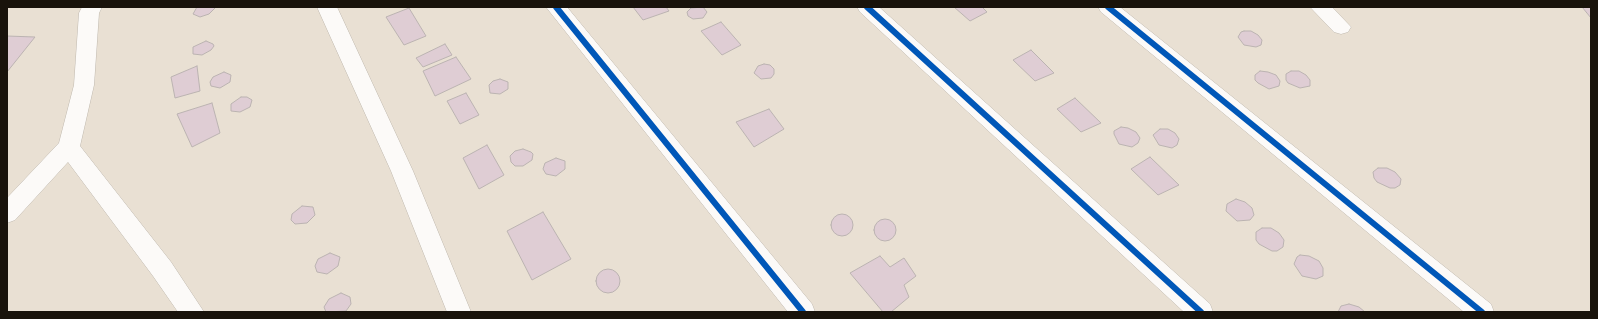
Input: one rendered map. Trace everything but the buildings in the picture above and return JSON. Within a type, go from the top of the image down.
[{"type":"street","points":[[7,213],[69,147],[84,85],[89,13],[92,7]]},
{"type":"street","points":[[327,7],[402,171],[459,312]]},
{"type":"street","points":[[556,7],[803,312]]},
{"type":"street","points":[[867,7],[1201,312]]},
{"type":"street","points":[[1108,7],[1482,312]]},
{"type":"street","points":[[1320,7],[1341,27]]},
{"type":"street","points":[[69,147],[162,269],[192,312]]},
{"type":"cycle path","points":[[556,7],[803,312]]},
{"type":"cycle path","points":[[867,7],[1201,312]]},
{"type":"cycle path","points":[[1108,7],[1482,312]]}]
